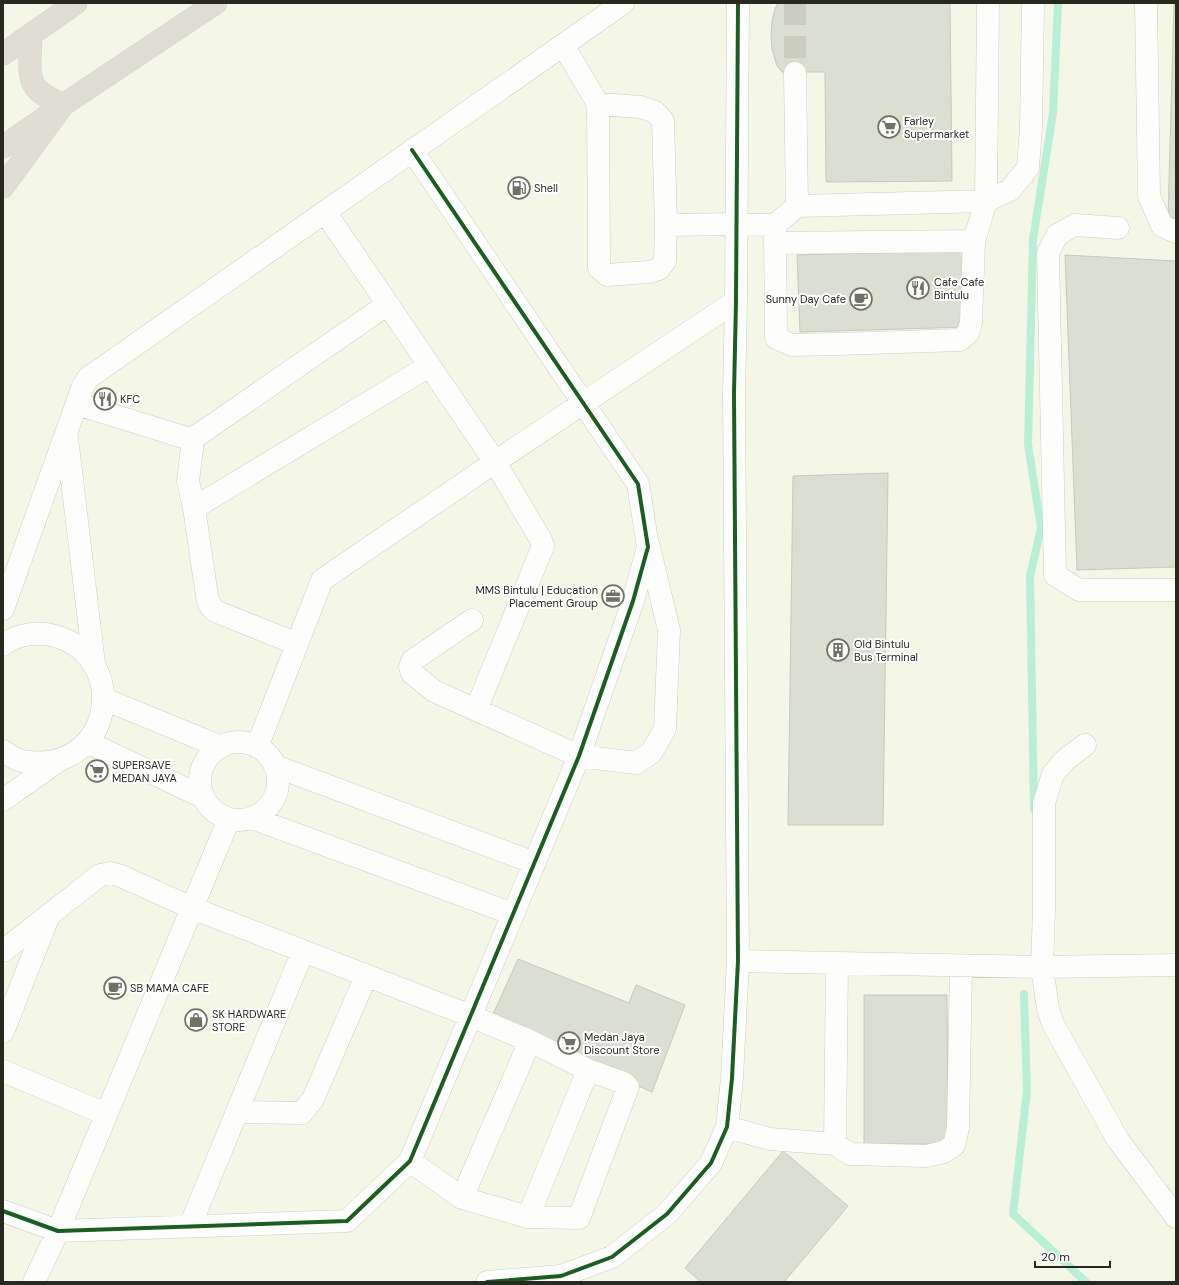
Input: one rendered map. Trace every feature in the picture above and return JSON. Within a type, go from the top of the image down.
[{"type":"main road","points":[[3,54],[76,3]]},
{"type":"main road","points":[[3,147],[216,3]]},
{"type":"main road","points":[[3,42],[32,35]]},
{"type":"main road","points":[[32,35],[30,69],[34,85],[43,94],[63,105]]},
{"type":"main road","points":[[3,187],[63,105]]},
{"type":"street","points":[[3,609],[83,386],[88,378],[623,3]]},
{"type":"street","points":[[795,73],[796,206],[775,234],[776,338],[792,345],[960,340],[968,333],[971,323],[974,241],[986,201],[988,3]]},
{"type":"street","points":[[796,206],[986,201],[1010,190],[1028,168],[1031,128],[1033,3]]},
{"type":"street","points":[[1146,3],[1149,196],[1162,226],[1176,232]]},
{"type":"street","points":[[487,1282],[562,1276],[612,1257],[667,1214],[711,1163],[727,1127],[732,1078],[738,961],[734,400],[737,224],[735,7]]},
{"type":"street","points":[[563,45],[598,104],[599,268],[607,275],[649,272],[659,269],[665,261],[666,225],[663,121],[655,112],[641,107],[598,104]]},
{"type":"street","points":[[412,150],[584,402],[638,484],[648,547],[669,630],[665,729],[651,753],[636,763],[578,756],[434,691],[412,673],[410,667],[412,661],[472,620]]},
{"type":"street","points":[[325,212],[494,462],[541,540],[543,546],[476,710]]},
{"type":"street","points":[[666,225],[737,224],[775,234],[974,241]]},
{"type":"street","points":[[1118,228],[1075,225],[1057,235],[1048,253],[1055,575],[1079,590],[1176,590]]},
{"type":"street","points":[[256,747],[322,580],[494,462],[736,301]]},
{"type":"street","points":[[297,644],[215,611],[209,604],[206,596],[194,508],[188,481],[193,440],[388,304]]},
{"type":"street","points":[[194,508],[429,366]]},
{"type":"street","points":[[77,404],[193,440]]},
{"type":"street","points":[[3,800],[59,760],[74,753],[87,742],[96,729],[102,715],[104,699],[101,681],[94,664],[66,435]]},
{"type":"street","points":[[3,1211],[58,1230],[347,1221],[410,1161],[535,863],[578,756],[633,601],[648,547]]},
{"type":"street","points":[[3,645],[26,635],[46,633],[65,638],[81,649],[94,664]]},
{"type":"street","points":[[104,699],[221,747]]},
{"type":"street","points":[[87,742],[203,797]]},
{"type":"street","points":[[233,743],[245,743],[256,747],[268,755],[275,766],[278,778],[277,791],[272,803],[263,812],[252,818],[241,820],[229,819],[210,807],[203,797],[200,786],[201,774],[205,763],[212,754],[221,747],[233,743]]},
{"type":"street","points":[[1085,745],[1065,760],[1053,774],[1044,803],[1044,909],[1042,967],[1048,1009],[1053,1024],[1118,1140],[1176,1217]]},
{"type":"street","points":[[3,751],[17,759],[38,763],[59,760]]},
{"type":"street","points":[[275,766],[535,863]]},
{"type":"street","points":[[252,818],[513,914]]},
{"type":"street","points":[[34,1282],[58,1230],[229,819]]},
{"type":"street","points":[[3,951],[100,875],[111,873],[121,876],[192,908],[471,1016],[530,1041],[588,1070],[624,1083],[628,1087],[579,1218],[528,1217],[462,1198],[410,1161]]},
{"type":"street","points":[[3,1032],[50,914]]},
{"type":"street","points":[[190,1226],[303,951]]},
{"type":"street","points":[[738,961],[1042,967],[1176,965]]},
{"type":"street","points":[[835,1144],[837,963]]},
{"type":"street","points":[[727,1127],[770,1139],[835,1144],[850,1154],[926,1156],[944,1152],[954,1145],[958,1128],[960,966]]},
{"type":"street","points":[[237,1112],[302,1113],[308,1107],[316,1092],[366,976]]},
{"type":"street","points":[[462,1198],[530,1041]]},
{"type":"street","points":[[528,1217],[588,1070]]},
{"type":"street","points":[[3,1071],[106,1114]]},
{"type":"building","name":"Farley Supermarket","points":[[778,3],[950,3],[952,181],[826,182],[825,72],[782,72],[777,66],[772,49],[771,35],[772,21]]},
{"type":"building","points":[[1174,3],[1176,3],[1176,218],[1168,218]]},
{"type":"building","points":[[966,250],[969,327],[800,332],[797,255]]},
{"type":"building","points":[[1065,255],[1176,261],[1176,567],[1077,570]]},
{"type":"building","name":"Old Bintulu Bus Terminal","points":[[888,473],[883,825],[788,825],[793,476]]},
{"type":"building","points":[[518,959],[629,1003],[636,985],[685,1005],[652,1092],[490,1021]]},
{"type":"building","points":[[864,995],[947,995],[948,1144],[864,1144]]},
{"type":"building","points":[[783,1151],[848,1206],[784,1282],[701,1282],[685,1268]]},
{"type":"waterway","points":[[1034,809],[1030,576],[1041,528],[1028,444],[1033,239],[1053,113],[1058,3]]},
{"type":"waterway","points":[[1024,994],[1027,1091],[1013,1214],[1086,1282]]},
{"type":"tunnel","points":[[795,3],[795,73]]},
{"type":"cycle path","points":[[487,1282],[561,1276],[612,1257],[667,1214],[711,1163],[727,1127],[732,1078],[738,961],[734,393],[738,3]]},
{"type":"cycle path","points":[[3,1211],[58,1231],[347,1221],[410,1161],[579,756],[633,601],[648,547],[638,484],[412,150]]},
{"type":"place","name":"Farley Supermarket","points":[[889,127]]},
{"type":"place","name":"Shell","points":[[519,188]]},
{"type":"place","name":"Cafe Cafe Bintulu","points":[[918,288]]},
{"type":"place","name":"Sunny Day Cafe","points":[[861,299]]},
{"type":"place","name":"KFC","points":[[105,399]]},
{"type":"place","name":"MMS Bintulu | Education Placement Group","points":[[613,596]]},
{"type":"place","name":"Old Bintulu Bus Terminal","points":[[838,650]]},
{"type":"place","name":"SUPERSAVE MEDAN JAYA","points":[[97,771]]},
{"type":"place","name":"SB MAMA CAFE","points":[[115,988]]},
{"type":"place","name":"SK HARDWARE STORE","points":[[196,1020]]},
{"type":"place","name":"Medan Jaya Discount Store","points":[[569,1043]]}]
